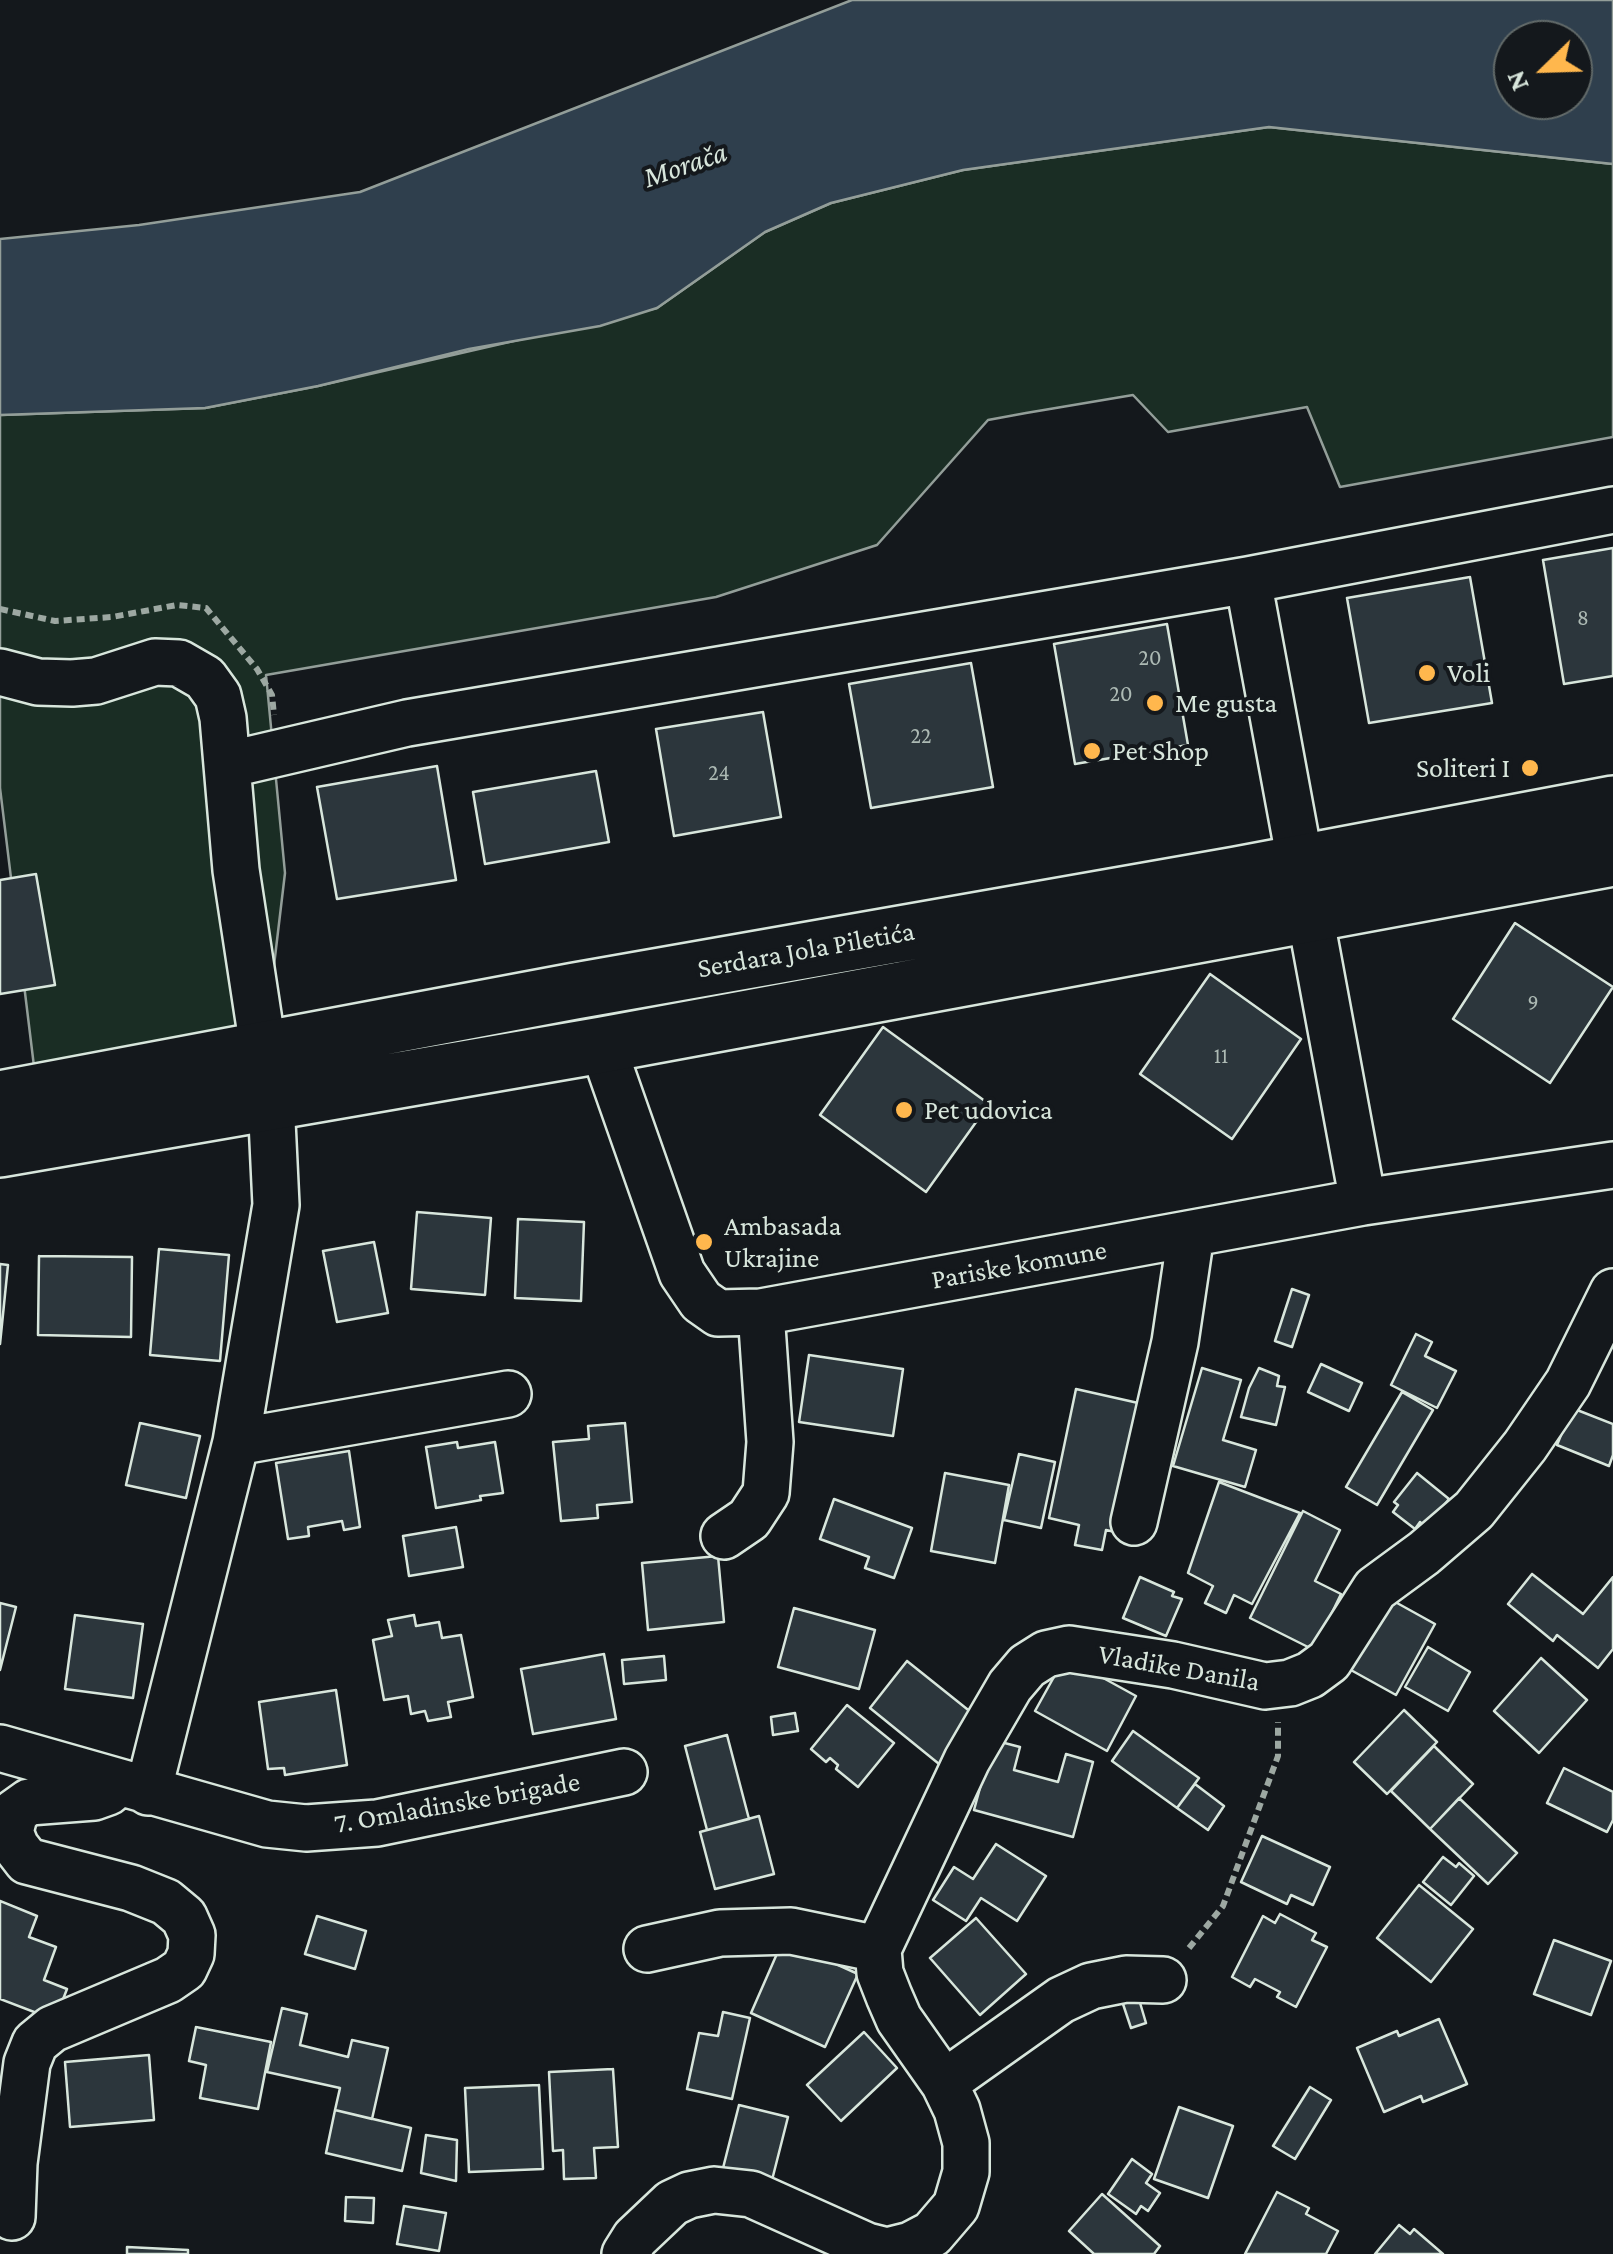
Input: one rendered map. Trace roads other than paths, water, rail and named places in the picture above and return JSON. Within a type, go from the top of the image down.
[{"type":"main road","name":"Serdara Jola Piletića","points":[[0,1099],[602,1045],[774,1013],[1305,887],[1613,804]]},
{"type":"main road","name":"Serdara Jola Piletića","points":[[0,1149],[266,1074],[1305,887],[1613,858]]},
{"type":"street","points":[[227,765],[408,723],[1248,580],[1613,510]]},
{"type":"street","points":[[1248,580],[1363,1202]]},
{"type":"street","points":[[0,672],[54,684],[96,680],[155,662],[190,667],[206,678],[218,696],[236,870],[266,1074],[276,1205],[236,1442],[133,1787],[94,1796],[30,1802],[15,1812],[10,1832],[27,1862],[131,1888],[166,1902],[184,1917],[192,1935],[191,1954],[184,1969],[168,1980],[52,2029],[18,2050],[27,2063],[14,2162],[12,2216]]},
{"type":"street","name":"Pariske komune","points":[[602,1045],[682,1274],[700,1301],[718,1313],[761,1312],[1363,1202],[1613,1165]]},
{"type":"street","points":[[1134,1522],[1175,1342],[1191,1234]]},
{"type":"street","name":"Vladike Danila","points":[[878,1948],[968,1760],[1010,1686],[1027,1666],[1069,1649],[1173,1665],[1265,1686],[1310,1675],[1329,1661],[1375,1590],[1474,1510],[1568,1382],[1613,1292]]},
{"type":"street","points":[[724,1536],[749,1519],[766,1493],[770,1442],[761,1312]]},
{"type":"street","points":[[236,1442],[508,1394]]},
{"type":"street","name":"7. Omladinske brigade","points":[[0,1748],[267,1824],[306,1828],[376,1823],[624,1772]]},
{"type":"street","points":[[625,2254],[635,2238],[672,2203],[714,2190],[750,2194],[867,2246],[887,2251],[932,2234],[956,2206],[966,2172],[966,2144],[957,2110],[944,2083],[899,2019],[880,1973],[878,1948],[790,1932],[720,1933],[647,1948]]},
{"type":"street","points":[[944,2083],[1061,2000],[1091,1986],[1126,1979],[1163,1980]]},
{"type":"water","name":"Morača","points":[[852,0],[1613,0],[1613,164],[1269,127],[963,170],[831,203],[765,232],[657,308],[600,326],[469,349],[318,386],[205,408],[0,415],[0,239],[139,225],[360,192]]},
{"type":"place","name":"Voli","points":[[1427,673]]},
{"type":"place","name":"Me gusta","points":[[1155,703]]},
{"type":"place","name":"Pet Shop","points":[[1092,751]]},
{"type":"place","name":"Soliteri I","points":[[1530,768]]},
{"type":"place","name":"Pet udovica","points":[[904,1110]]},
{"type":"place","name":"Ambasada Ukrajine","points":[[704,1242]]}]
